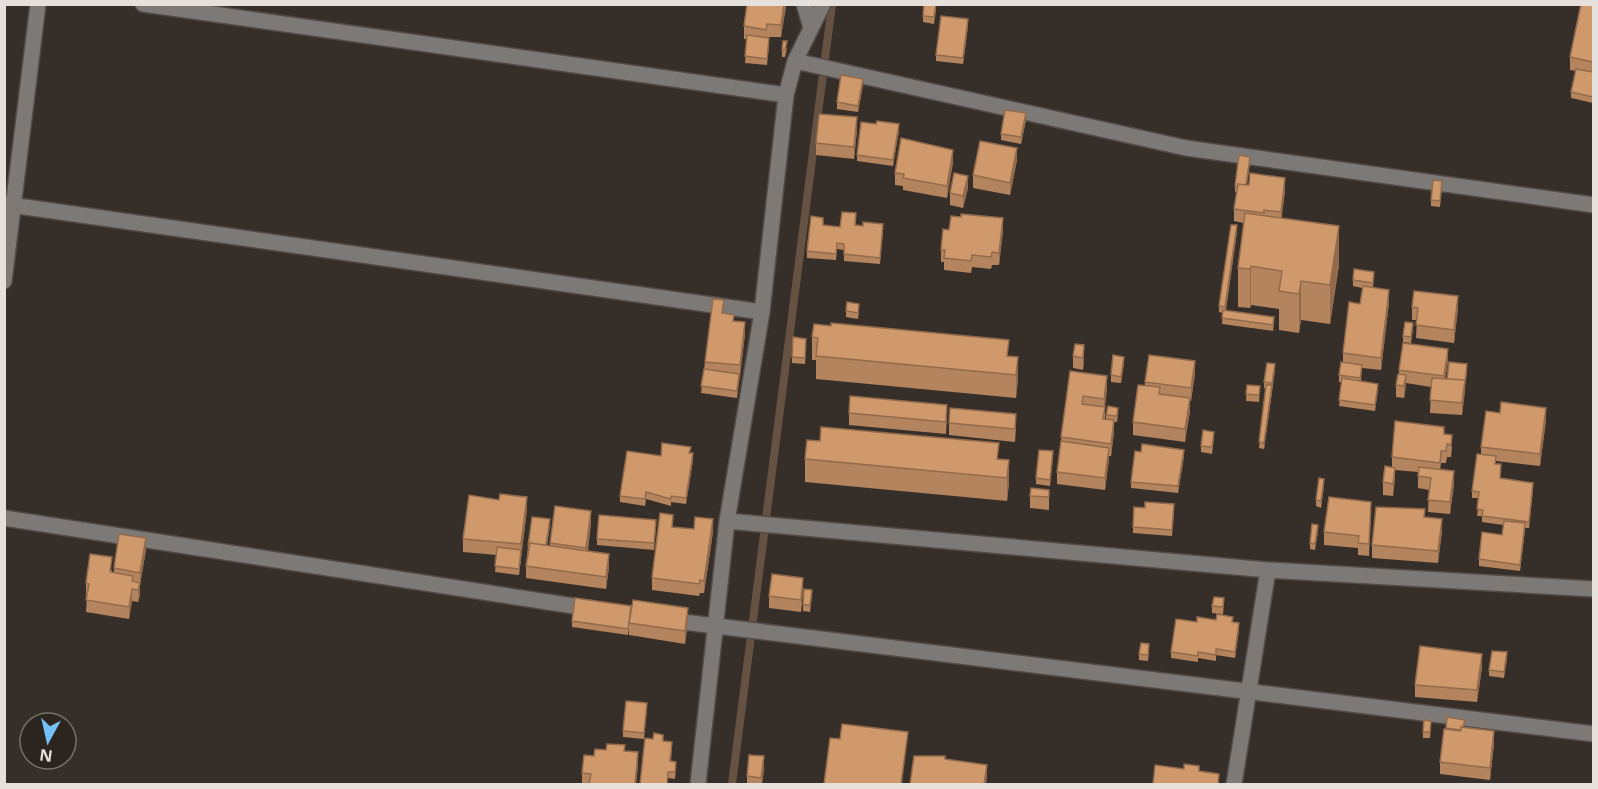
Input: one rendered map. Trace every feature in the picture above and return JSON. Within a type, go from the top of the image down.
[{"type":"street","points":[[4,281],[9,205],[38,4]]},
{"type":"street","points":[[143,4],[786,95]]},
{"type":"street","points":[[804,4],[811,28]]},
{"type":"street","points":[[698,784],[727,521],[762,312],[786,95],[795,61],[823,4]]},
{"type":"street","points":[[795,61],[1186,148],[1593,205]]},
{"type":"street","points":[[9,205],[762,312]]},
{"type":"street","points":[[4,518],[608,611]]},
{"type":"street","points":[[727,521],[1268,570],[1593,590]]},
{"type":"street","points":[[1234,784],[1268,570]]},
{"type":"street","points":[[656,618],[715,627],[1248,689],[1593,734]]},
{"type":"building","points":[[747,4],[784,4],[781,25],[767,24],[766,30],[744,26]]},
{"type":"building","points":[[924,4],[936,4],[934,17],[923,16]]},
{"type":"building","points":[[1581,4],[1593,4],[1593,62],[1570,57]]},
{"type":"building","points":[[941,16],[968,19],[963,58],[936,55]]},
{"type":"building","points":[[747,35],[769,38],[767,59],[745,56]]},
{"type":"building","points":[[783,41],[787,41],[785,50],[782,50]]},
{"type":"building","points":[[1576,69],[1593,72],[1593,97],[1571,92]]},
{"type":"building","points":[[841,75],[863,79],[858,106],[837,102]]},
{"type":"building","points":[[1005,110],[1026,113],[1021,137],[1001,134]]},
{"type":"building","points":[[819,114],[857,117],[854,147],[816,143]]},
{"type":"building","points":[[877,121],[899,124],[893,160],[857,155],[861,122],[876,124]]},
{"type":"building","points":[[901,138],[953,150],[947,186],[903,178],[904,174],[895,173]]},
{"type":"building","points":[[980,141],[1017,148],[1010,183],[973,175]]},
{"type":"building","points":[[1239,155],[1250,157],[1246,185],[1235,186]]},
{"type":"building","points":[[954,173],[968,176],[963,196],[950,193]]},
{"type":"building","points":[[1250,173],[1285,178],[1281,212],[1264,210],[1264,213],[1234,209],[1238,184],[1249,185]]},
{"type":"building","points":[[1433,180],[1442,181],[1440,201],[1431,200]]},
{"type":"building","points":[[842,212],[856,213],[855,225],[863,226],[863,222],[883,224],[880,258],[844,254],[844,244],[837,243],[836,254],[807,251],[811,216],[823,218],[823,225],[840,227]]},
{"type":"building","points":[[1245,213],[1339,226],[1330,285],[1301,281],[1299,294],[1279,291],[1282,271],[1251,266],[1250,269],[1238,268]]},
{"type":"building","points":[[961,214],[1003,218],[999,253],[992,252],[991,257],[972,255],[971,261],[944,258],[945,250],[941,250],[943,229],[949,230],[951,216],[961,217]]},
{"type":"building","points":[[1231,225],[1237,225],[1225,307],[1219,306]]},
{"type":"building","points":[[1354,269],[1374,272],[1373,283],[1353,280]]},
{"type":"building","points":[[1363,286],[1389,290],[1381,358],[1343,353],[1349,302],[1360,304]]},
{"type":"building","points":[[1414,291],[1458,296],[1454,330],[1416,325],[1418,308],[1412,307]]},
{"type":"building","points":[[713,299],[724,300],[722,313],[734,315],[733,321],[745,322],[740,365],[705,362]]},
{"type":"building","points":[[847,302],[859,304],[858,313],[846,311]]},
{"type":"building","points":[[1223,310],[1274,317],[1273,325],[1222,318]]},
{"type":"building","points":[[1405,322],[1413,323],[1411,337],[1403,336]]},
{"type":"building","points":[[831,323],[1009,340],[1007,356],[1018,357],[1016,375],[816,356],[818,338],[812,337],[814,324],[831,326]]},
{"type":"building","points":[[793,337],[806,339],[805,358],[792,357]]},
{"type":"building","points":[[1403,343],[1448,349],[1444,376],[1399,370]]},
{"type":"building","points":[[1075,344],[1084,345],[1083,358],[1073,356]]},
{"type":"building","points":[[1113,355],[1124,357],[1121,377],[1111,375]]},
{"type":"building","points":[[1149,355],[1195,361],[1191,388],[1145,382]]},
{"type":"building","points":[[1341,362],[1362,365],[1360,378],[1339,375]]},
{"type":"building","points":[[1449,362],[1467,364],[1465,384],[1465,380],[1447,379]]},
{"type":"building","points":[[1267,363],[1275,364],[1272,383],[1264,382]]},
{"type":"building","points":[[704,369],[739,374],[737,391],[701,386]]},
{"type":"building","points":[[1070,371],[1107,376],[1104,399],[1083,396],[1082,404],[1105,407],[1103,419],[1114,420],[1111,444],[1061,437]]},
{"type":"building","points":[[1398,374],[1406,375],[1404,386],[1396,385]]},
{"type":"building","points":[[1342,378],[1378,384],[1375,405],[1339,400]]},
{"type":"building","points":[[1432,378],[1465,380],[1462,403],[1430,400]]},
{"type":"building","points":[[1138,385],[1160,387],[1159,394],[1190,398],[1185,429],[1133,422]]},
{"type":"building","points":[[1247,385],[1260,386],[1259,395],[1246,394]]},
{"type":"building","points":[[1266,385],[1272,385],[1264,443],[1259,442]]},
{"type":"building","points":[[850,396],[947,405],[946,422],[849,413]]},
{"type":"building","points":[[1501,402],[1546,408],[1540,454],[1481,447],[1486,411],[1500,413]]},
{"type":"building","points":[[1108,406],[1118,408],[1117,416],[1106,415]]},
{"type":"building","points":[[950,408],[1016,414],[1015,429],[949,423]]},
{"type":"building","points":[[1395,421],[1444,427],[1444,434],[1452,435],[1451,445],[1447,444],[1446,451],[1441,451],[1440,463],[1392,457]]},
{"type":"building","points":[[821,427],[999,443],[997,459],[1009,460],[1007,478],[805,459],[807,440],[820,441]]},
{"type":"building","points":[[1203,430],[1214,432],[1212,447],[1201,446]]},
{"type":"building","points":[[1061,441],[1109,448],[1105,478],[1057,472]]},
{"type":"building","points":[[662,443],[691,447],[689,453],[693,453],[686,498],[671,496],[671,499],[646,492],[645,499],[620,496],[627,451],[661,456]]},
{"type":"building","points":[[1142,444],[1184,450],[1178,486],[1131,482],[1135,451],[1141,452]]},
{"type":"building","points":[[1039,450],[1053,451],[1050,480],[1036,478]]},
{"type":"building","points":[[1477,454],[1496,456],[1495,464],[1501,464],[1500,478],[1533,483],[1529,522],[1482,516],[1483,510],[1477,509],[1479,492],[1472,491]]},
{"type":"building","points":[[1385,466],[1395,468],[1393,484],[1383,482]]},
{"type":"building","points":[[1419,467],[1454,471],[1450,502],[1428,500],[1431,478],[1418,476]]},
{"type":"building","points":[[1319,478],[1324,479],[1321,501],[1316,500]]},
{"type":"building","points":[[1031,488],[1049,490],[1049,497],[1030,496]]},
{"type":"building","points":[[500,494],[527,497],[521,544],[463,539],[469,495],[499,500]]},
{"type":"building","points":[[1329,497],[1371,502],[1369,544],[1358,543],[1359,536],[1324,532]]},
{"type":"building","points":[[1145,502],[1174,504],[1172,530],[1133,527],[1134,507],[1145,508]]},
{"type":"building","points":[[555,506],[591,511],[586,548],[550,543]]},
{"type":"building","points":[[1376,507],[1425,509],[1424,517],[1442,519],[1438,551],[1372,545]]},
{"type":"building","points":[[660,513],[673,515],[672,527],[694,529],[695,517],[713,519],[704,581],[700,580],[699,584],[652,578]]},
{"type":"building","points":[[599,515],[656,520],[654,543],[597,539]]},
{"type":"building","points":[[532,517],[550,519],[546,545],[530,543],[528,546]]},
{"type":"building","points":[[1504,521],[1525,523],[1520,565],[1479,559],[1482,532],[1502,535]]},
{"type":"building","points":[[1312,524],[1318,525],[1315,544],[1310,543]]},
{"type":"building","points":[[119,534],[146,538],[140,573],[114,568]]},
{"type":"building","points":[[530,543],[609,554],[606,577],[526,566]]},
{"type":"building","points":[[497,547],[521,550],[519,569],[495,566]]},
{"type":"building","points":[[90,554],[112,557],[110,572],[133,576],[132,581],[140,583],[138,590],[132,589],[129,607],[86,600]]},
{"type":"building","points":[[772,574],[803,578],[801,600],[769,596]]},
{"type":"building","points":[[804,589],[812,590],[810,605],[803,605]]},
{"type":"building","points":[[1214,597],[1224,598],[1223,607],[1212,606]]},
{"type":"building","points":[[575,598],[631,606],[628,629],[572,621]]},
{"type":"building","points":[[633,600],[688,608],[685,631],[629,623]]},
{"type":"building","points":[[1217,614],[1233,617],[1232,622],[1239,623],[1235,652],[1216,649],[1216,655],[1198,652],[1198,656],[1171,652],[1176,619],[1197,622],[1197,617],[1216,620]]},
{"type":"building","points":[[1141,643],[1149,644],[1148,655],[1139,654]]},
{"type":"building","points":[[1420,646],[1482,654],[1477,690],[1415,685]]},
{"type":"building","points":[[1492,651],[1507,652],[1504,672],[1489,670]]},
{"type":"building","points":[[626,701],[647,703],[644,733],[623,731]]},
{"type":"building","points":[[1447,717],[1465,720],[1461,730],[1446,728]]},
{"type":"building","points":[[1424,720],[1431,721],[1430,732],[1423,732]]},
{"type":"building","points":[[842,724],[908,732],[901,784],[824,784],[830,738],[840,739]]},
{"type":"building","points":[[1461,727],[1494,731],[1490,768],[1440,762],[1444,729],[1461,731]]},
{"type":"building","points":[[654,733],[663,735],[663,741],[672,742],[670,761],[676,762],[675,772],[668,772],[667,784],[640,784],[645,738],[653,739]]},
{"type":"building","points":[[607,744],[625,745],[624,751],[638,752],[635,784],[589,784],[591,774],[582,773],[584,755],[594,756],[595,749],[606,750]]},
{"type":"building","points":[[749,755],[764,756],[761,778],[747,776]]},
{"type":"building","points":[[914,756],[945,756],[945,759],[987,765],[984,784],[910,784]]},
{"type":"building","points":[[1184,764],[1199,766],[1199,771],[1219,774],[1218,784],[1153,784],[1155,765],[1184,769]]},
{"type":"waterway","points":[[732,784],[832,4]]}]
